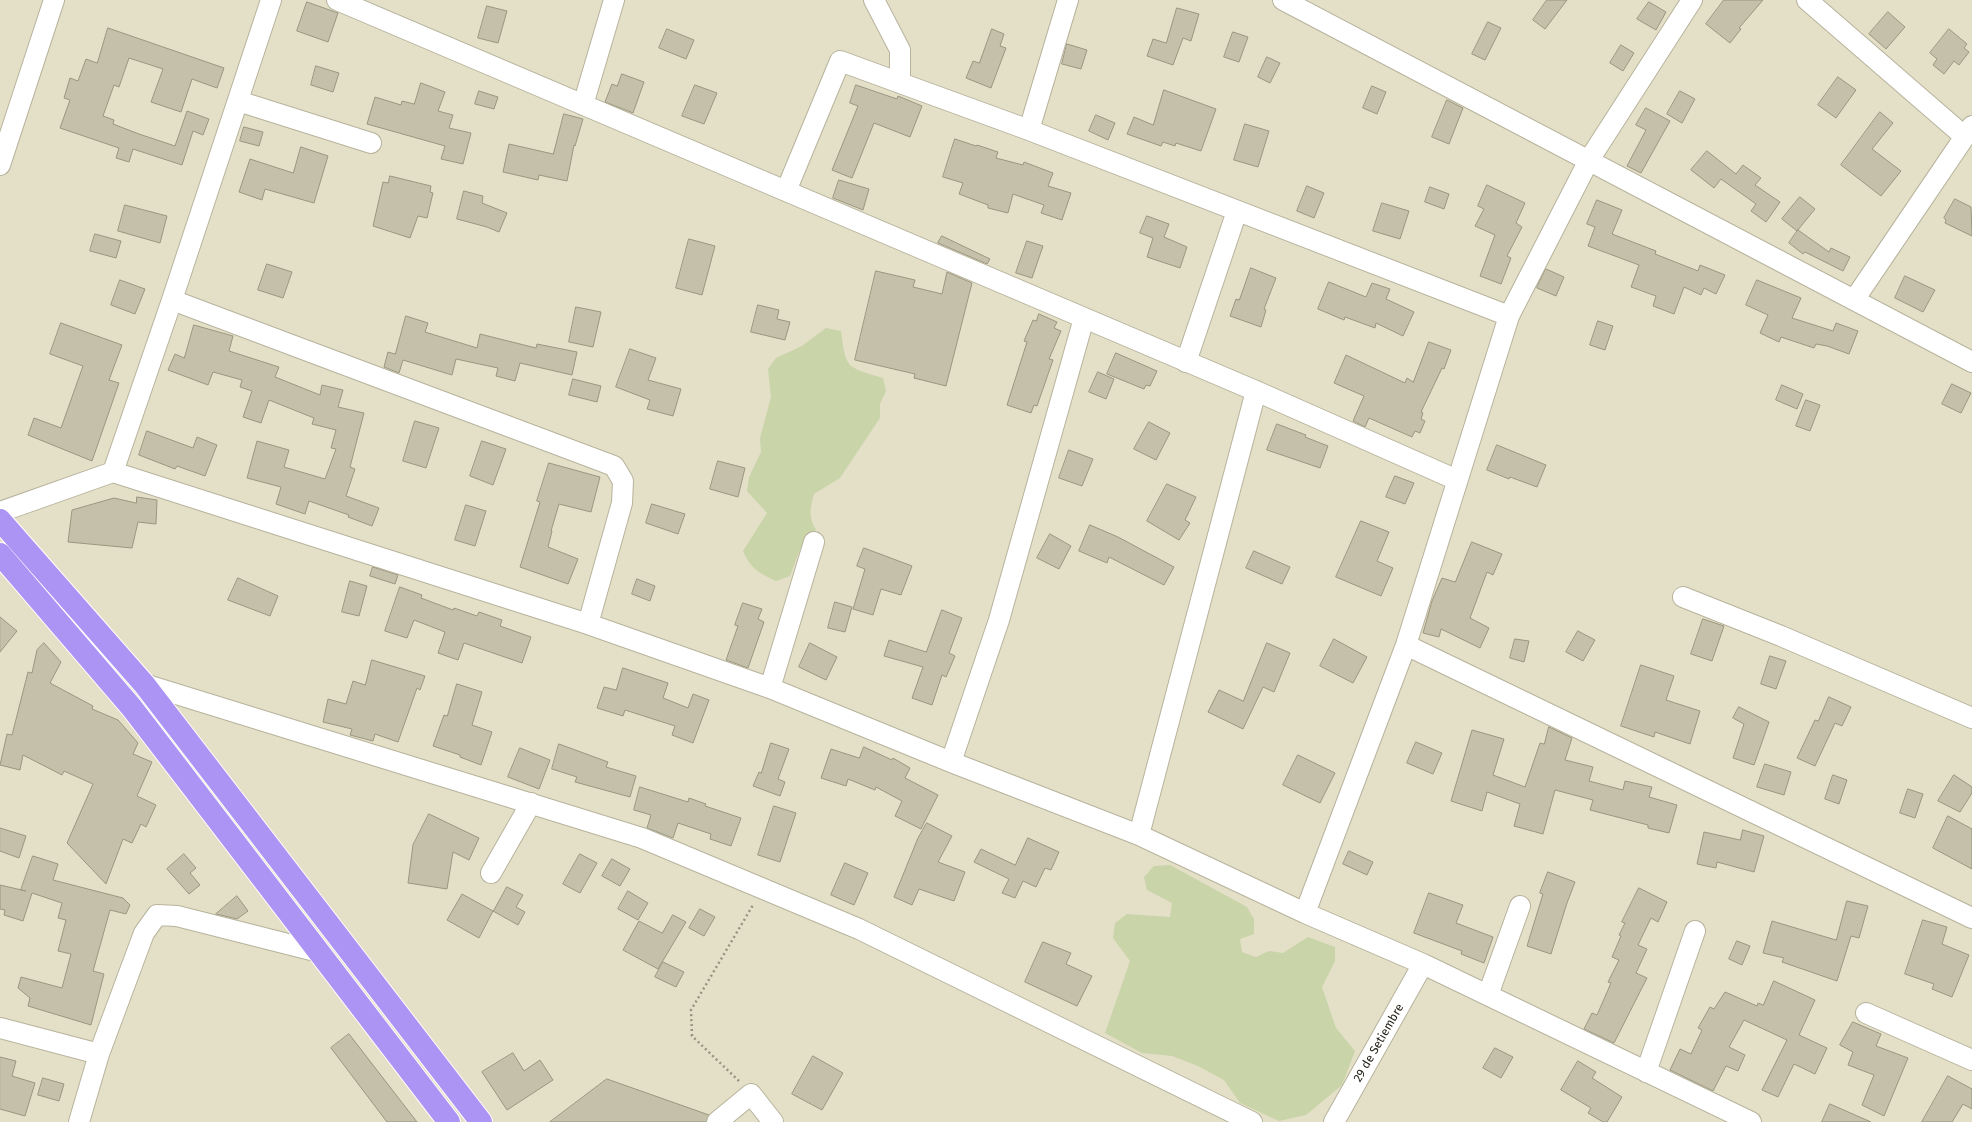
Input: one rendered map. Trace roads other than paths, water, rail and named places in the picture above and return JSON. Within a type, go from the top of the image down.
[{"type":"highway","points":[[0,520],[144,684],[482,1122]]},
{"type":"highway","points":[[0,554],[132,708],[449,1122]]},
{"type":"street","points":[[0,165],[54,0]]},
{"type":"street","points":[[113,472],[172,300],[271,0]]},
{"type":"street","points":[[337,0],[369,6],[583,105],[1084,318],[1458,480]]},
{"type":"street","points":[[583,105],[614,0]]},
{"type":"street","points":[[874,0],[900,50],[900,83]]},
{"type":"street","points":[[1029,130],[1068,0]]},
{"type":"street","points":[[1283,0],[1972,362]]},
{"type":"street","points":[[1305,913],[1406,645],[1509,316],[1589,160],[1690,0]]},
{"type":"street","points":[[1807,0],[1968,131],[1854,300]]},
{"type":"street","points":[[786,191],[840,61],[1029,130],[1509,316]]},
{"type":"street","points":[[238,101],[371,143]]},
{"type":"street","points":[[1186,362],[1237,211]]},
{"type":"street","points":[[172,300],[614,466],[623,481],[622,503],[588,624]]},
{"type":"street","points":[[951,762],[999,620],[1084,318]]},
{"type":"street","points":[[1139,835],[1256,392]]},
{"type":"street","points":[[0,512],[113,472],[588,624],[770,688],[951,762],[1139,835],[1305,913],[1424,964],[1751,1122]]},
{"type":"street","points":[[770,688],[814,542]]},
{"type":"street","points":[[1683,597],[1781,636],[1972,718]]},
{"type":"street","points":[[1406,645],[1972,918]]},
{"type":"street","points":[[144,684],[642,838],[764,887],[859,929],[1252,1122]]},
{"type":"street","points":[[491,873],[531,803]]},
{"type":"street","points":[[1488,995],[1520,906]]},
{"type":"street","points":[[79,1122],[99,1054],[144,934],[157,915],[177,916],[319,952]]},
{"type":"street","points":[[1646,1072],[1695,931]]},
{"type":"street","name":"29 de Setiembre","points":[[1334,1122],[1424,964]]},
{"type":"street","points":[[1866,1013],[1972,1060]]},
{"type":"street","points":[[0,1028],[99,1054]]},
{"type":"street","points":[[717,1122],[752,1094],[773,1122]]}]
